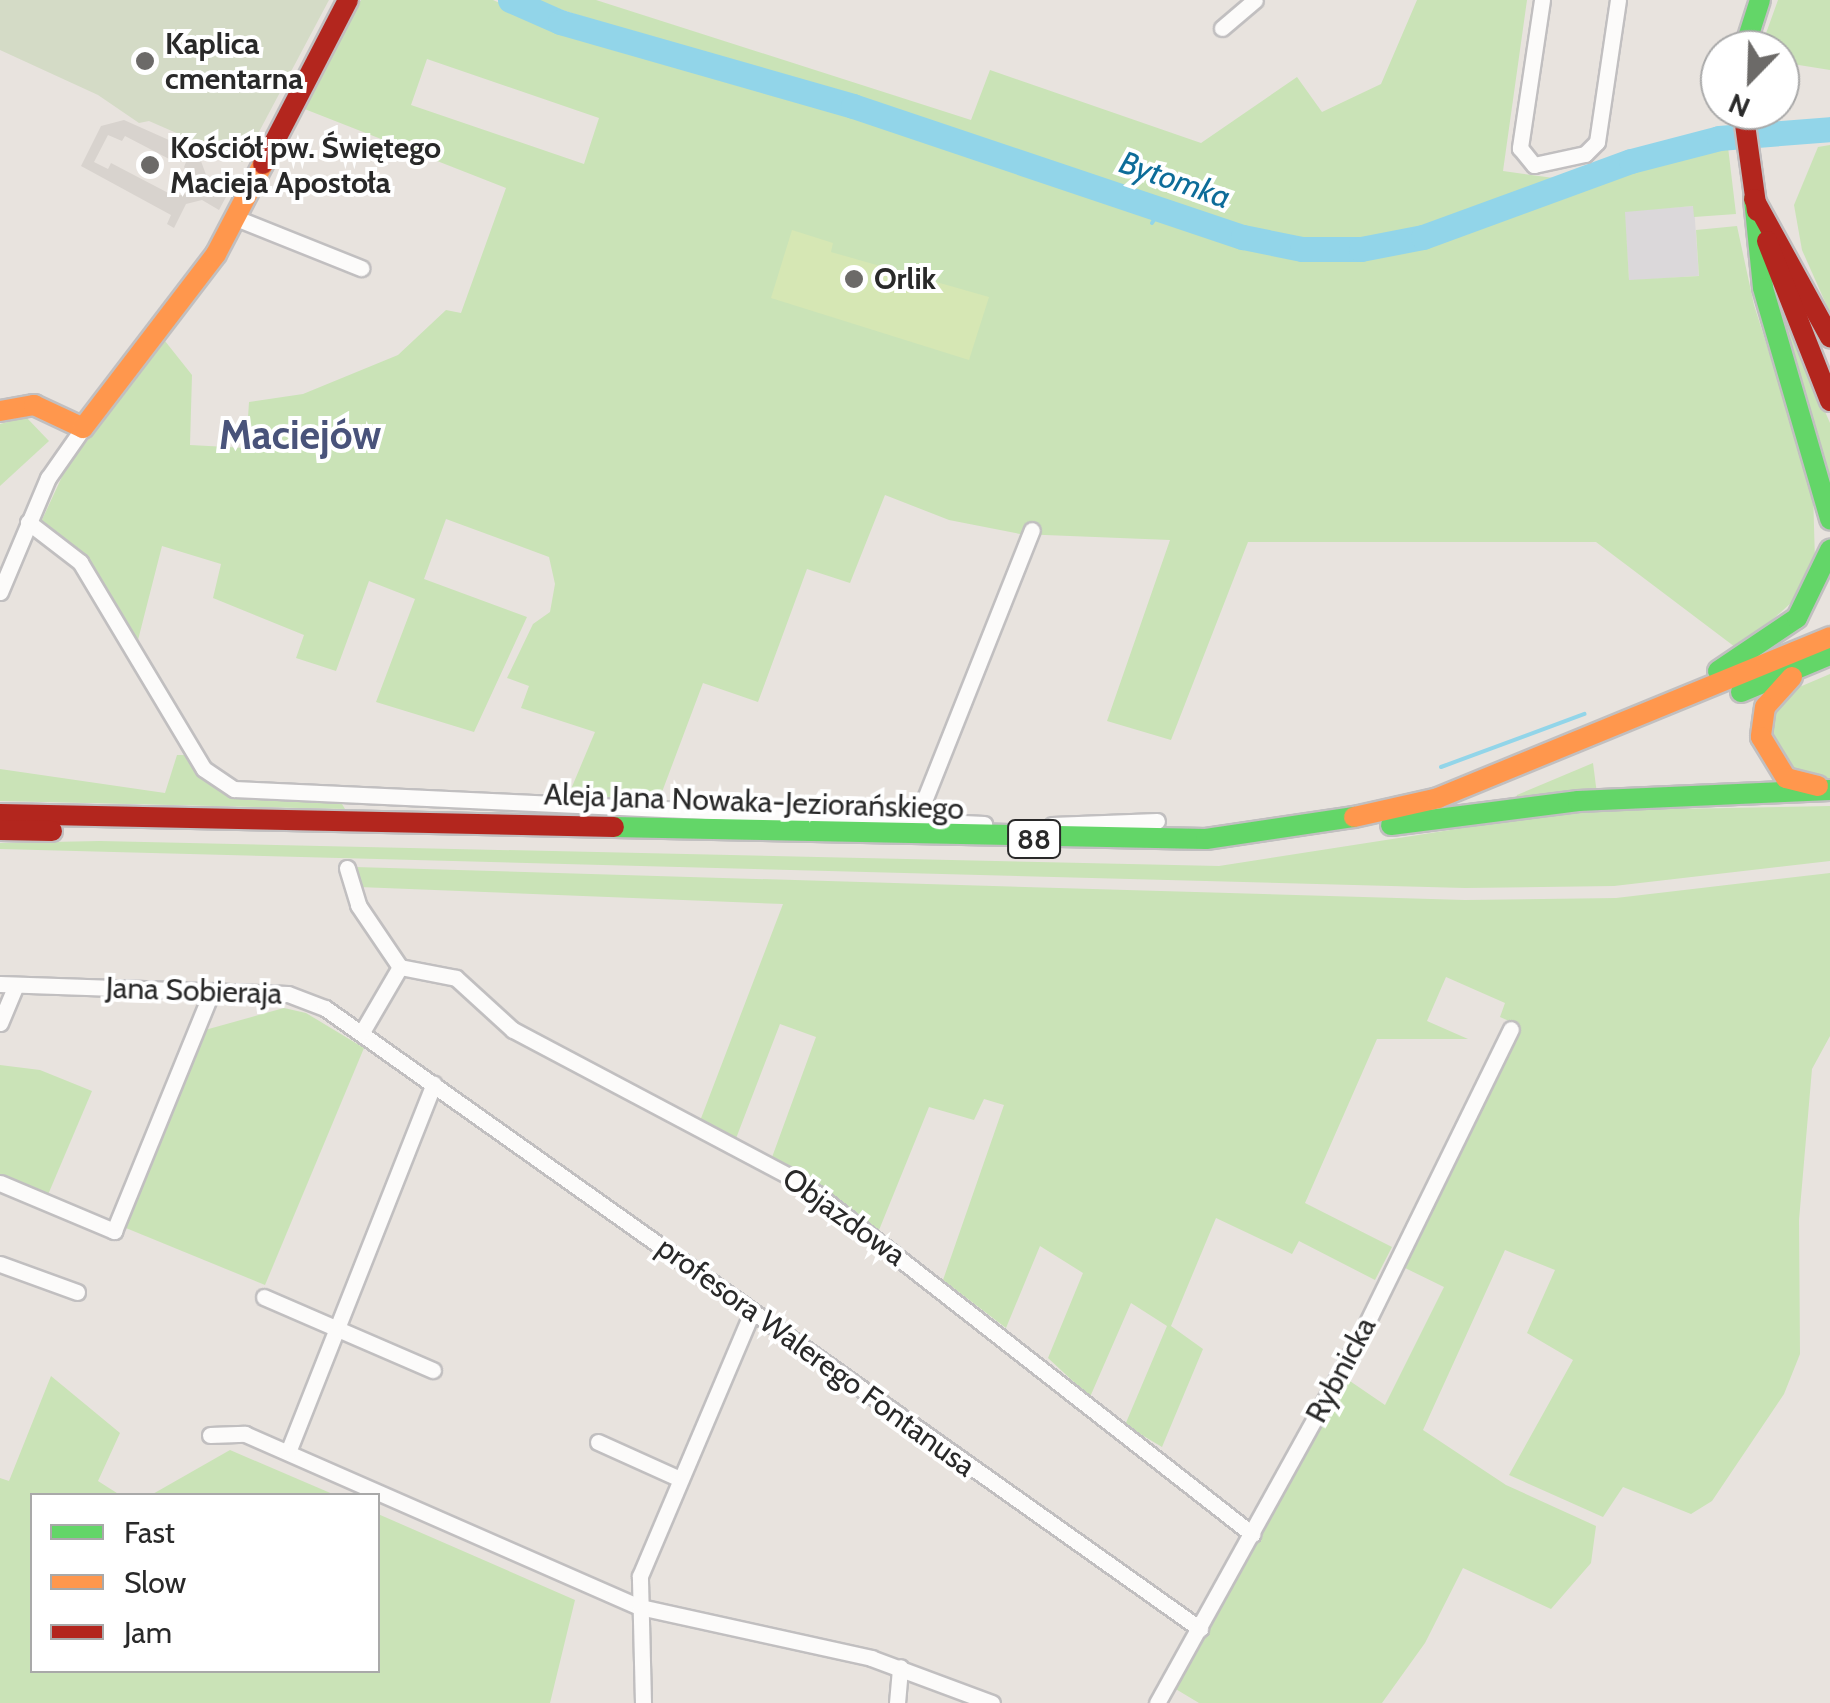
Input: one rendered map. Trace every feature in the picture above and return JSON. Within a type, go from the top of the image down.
[{"type":"main road","points":[[0,411],[34,405],[83,428],[188,294],[236,218],[348,0]]},
{"type":"main road","points":[[1750,30],[1760,0]]},
{"type":"main road","points":[[1746,130],[1763,288],[1830,519]]},
{"type":"main road","points":[[1754,199],[1830,337]]},
{"type":"main road","points":[[1754,199],[1830,400]]},
{"type":"main road","points":[[1626,725],[1755,650],[1797,618],[1830,550]]},
{"type":"main road","name":"Aleja Jana Nowaka-Jeziorańskiego","points":[[0,814],[1206,839],[1326,823],[1438,798],[1626,725],[1830,637]]},
{"type":"main road","points":[[1820,659],[1773,696],[1762,737],[1786,778],[1830,789]]},
{"type":"main road","name":"Aleja Jana Nowaka-Jeziorańskiego","points":[[0,830],[1127,856],[1272,847],[1390,825],[1528,781],[1820,659]]},
{"type":"main road","points":[[1390,825],[1578,801],[1830,789]]},
{"type":"street","points":[[1542,0],[1520,148],[1534,165],[1586,154],[1598,142],[1618,0]]},
{"type":"street","points":[[1222,28],[1248,2]]},
{"type":"street","points":[[236,218],[361,268]]},
{"type":"street","points":[[0,592],[54,466],[83,428]]},
{"type":"street","points":[[28,522],[61,542],[90,574],[211,778],[253,792],[916,821],[1157,821]]},
{"type":"street","points":[[916,821],[1032,530]]},
{"type":"street","points":[[347,868],[358,905],[400,967],[362,1032]]},
{"type":"street","name":"Objazdowa","points":[[400,967],[456,978],[512,1030],[804,1184],[1252,1534]]},
{"type":"street","name":"Jana Sobieraja","points":[[0,1023],[8,984],[212,990],[301,997],[362,1032]]},
{"type":"street","points":[[0,1183],[114,1231],[212,990]]},
{"type":"street","name":"Rybnicka","points":[[1157,1703],[1359,1339],[1511,1029]]},
{"type":"street","name":"profesora Walerego Fontanusa","points":[[362,1032],[1200,1628]]},
{"type":"street","points":[[288,1452],[434,1084]]},
{"type":"street","points":[[0,1264],[77,1292]]},
{"type":"street","points":[[264,1297],[433,1370]]},
{"type":"street","points":[[644,1703],[640,1606],[643,1566],[752,1312]]},
{"type":"street","points":[[210,1435],[234,1431],[288,1452],[640,1606],[900,1667],[992,1703]]},
{"type":"street","points":[[598,1442],[680,1479]]},
{"type":"street","points":[[896,1703],[900,1667]]},
{"type":"shaded area","points":[[124,120],[198,153],[212,191],[226,197],[219,210],[202,200],[186,204],[174,228],[167,224],[171,215],[81,166],[101,126]],"holes":[[[108,135],[122,141],[125,136],[173,161],[178,152],[188,157],[184,167],[192,178],[183,194],[176,197],[111,163],[108,169],[94,162]]]},
{"type":"shaded area","points":[[1694,206],[1699,276],[1629,281],[1624,211]]},
{"type":"green space","points":[[0,0],[329,0],[243,162],[149,121],[139,123],[98,95],[0,50]]},
{"type":"green space","points":[[361,0],[493,0],[573,35],[851,114],[1277,253],[1326,258],[1429,244],[1634,165],[1728,147],[1736,214],[1694,217],[1693,206],[1625,212],[1629,280],[1699,276],[1696,230],[1737,226],[1754,305],[1813,490],[1815,561],[1803,592],[1739,650],[1596,542],[1248,542],[1171,740],[1107,721],[1170,540],[1020,534],[949,520],[885,495],[850,583],[807,569],[758,702],[703,683],[659,800],[566,801],[595,732],[521,708],[529,686],[507,678],[533,624],[550,612],[555,584],[549,557],[446,519],[424,579],[527,617],[474,732],[376,702],[415,599],[369,581],[336,671],[296,658],[304,635],[213,598],[221,564],[162,546],[137,644],[83,557],[41,522],[66,468],[165,341],[192,375],[190,445],[246,448],[249,402],[303,394],[398,355],[446,310],[461,313],[506,188],[302,108]],"holes":[[[427,59],[599,118],[584,164],[411,105]]]},
{"type":"green space","points":[[531,0],[596,0],[971,120],[990,70],[1201,143],[1297,77],[1322,112],[1381,84],[1417,0],[1527,0],[1503,171],[1561,179],[1418,233],[1364,244],[1273,237]]},
{"type":"green space","points":[[1778,0],[1830,0],[1830,70],[1800,65],[1800,30],[1767,30]]},
{"type":"green space","points":[[1830,145],[1830,313],[1802,250],[1794,205],[1818,147]]},
{"type":"green space","name":"Orlik","points":[[792,230],[833,243],[831,252],[989,297],[969,360],[771,298]]},
{"type":"green space","points":[[1773,292],[1830,423],[1830,480]]},
{"type":"green space","points":[[26,417],[49,441],[0,486],[0,424]]},
{"type":"green space","points":[[1830,674],[1830,779],[1810,778],[1787,764],[1774,741],[1774,715],[1790,691]]},
{"type":"green space","points":[[177,755],[189,755],[208,780],[339,799],[345,809],[0,801],[0,769],[165,793]]},
{"type":"green space","points":[[1593,763],[1597,794],[1516,798],[1517,795]]},
{"type":"green space","points":[[1830,806],[1830,861],[1614,886],[1465,888],[0,849],[0,843],[100,841],[1219,866],[1572,811]]},
{"type":"green space","points":[[355,867],[1465,900],[1616,898],[1830,873],[1830,1036],[1812,1069],[1799,1220],[1800,1354],[1784,1394],[1712,1501],[1691,1514],[1623,1487],[1603,1517],[1509,1475],[1573,1360],[1527,1333],[1555,1270],[1505,1250],[1423,1430],[1506,1485],[1596,1526],[1591,1563],[1551,1609],[1463,1568],[1425,1643],[1382,1703],[1199,1703],[1174,1688],[1344,1377],[1385,1405],[1444,1287],[1401,1266],[1518,1025],[1500,1017],[1505,1003],[1446,977],[1427,1021],[1468,1039],[1377,1039],[1305,1203],[1392,1247],[1375,1280],[1299,1241],[1292,1254],[1216,1218],[1171,1326],[1203,1349],[1162,1447],[1125,1425],[1167,1326],[1131,1303],[1090,1397],[1048,1358],[1083,1273],[1040,1246],[1006,1328],[943,1280],[1004,1105],[984,1099],[974,1120],[929,1107],[877,1235],[771,1160],[816,1037],[780,1024],[735,1141],[700,1121],[783,904],[359,887]]},
{"type":"green space","points":[[284,1008],[306,1013],[364,1048],[265,1285],[121,1226],[205,1030]]},
{"type":"green space","points":[[0,1065],[40,1070],[92,1091],[47,1197],[0,1177]]},
{"type":"green space","points":[[51,1376],[120,1433],[98,1481],[117,1493],[30,1493],[30,1673],[380,1673],[380,1515],[575,1600],[550,1703],[0,1703],[0,1478],[9,1481]]},
{"type":"green space","points":[[230,1450],[330,1493],[155,1493]]},
{"type":"waterway","name":"Bytomka","points":[[510,0],[560,22],[853,106],[1243,237],[1302,249],[1361,249],[1423,237],[1631,161],[1719,138],[1830,129]]},
{"type":"waterway","points":[[1152,223],[1161,209]]},
{"type":"waterway","points":[[1441,767],[1584,714]]},
{"type":"traffic: fast","points":[[1750,30],[1760,0]]},
{"type":"traffic: fast","points":[[1754,199],[1763,288],[1830,519]]},
{"type":"traffic: fast","points":[[1718,671],[1797,618],[1830,550]]},
{"type":"traffic: fast","points":[[1741,692],[1830,655]]},
{"type":"traffic: fast","points":[[1391,825],[1578,801],[1830,790]]},
{"type":"traffic: fast","points":[[614,827],[1206,839],[1354,817]]},
{"type":"traffic: slow","points":[[0,411],[34,405],[83,428],[216,254],[263,164]]},
{"type":"traffic: slow","points":[[1354,817],[1438,798],[1830,637]]},
{"type":"traffic: slow","points":[[1792,677],[1765,707],[1761,737],[1786,778],[1818,786]]},
{"type":"traffic: jam","points":[[263,164],[348,0]]},
{"type":"traffic: jam","points":[[1746,130],[1757,211]]},
{"type":"traffic: jam","points":[[1754,199],[1830,337]]},
{"type":"traffic: jam","points":[[1767,241],[1830,401]]},
{"type":"traffic: jam","points":[[0,814],[614,827]]},
{"type":"traffic: jam","points":[[0,830],[52,831]]},
{"type":"place","name":"Kaplica cmentarna","points":[[145,61]]},
{"type":"place","name":"Kościół pw. Świętego Macieja Apostoła","points":[[150,165]]},
{"type":"place","name":"Orlik","points":[[854,279]]},
{"type":"district","name":"Maciejów","points":[[300,435]]}]
